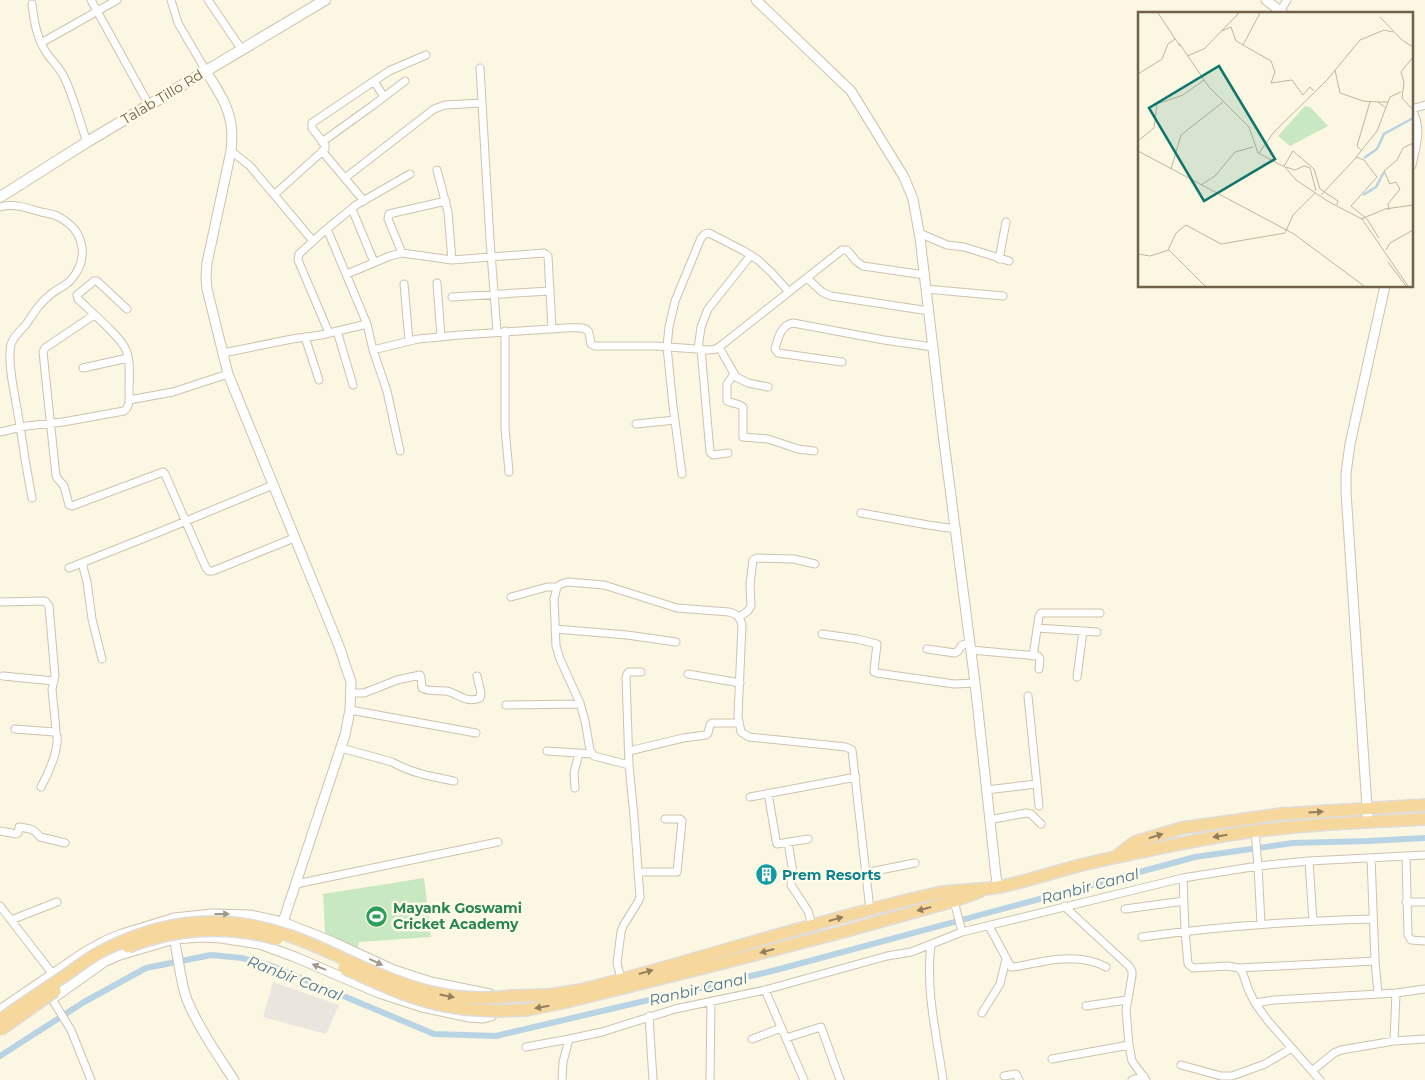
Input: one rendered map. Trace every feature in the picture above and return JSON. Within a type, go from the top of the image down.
[{"type":"highway","points":[[1110,858],[1135,842],[1182,828],[1281,814],[1425,805]]},
{"type":"highway","points":[[0,1030],[85,970],[116,952],[177,933],[198,930],[237,932],[274,938],[408,996],[458,1008],[498,1011],[526,1010],[721,964],[954,901],[993,888],[1039,878],[1110,858],[1207,838],[1255,835],[1314,824],[1425,819]]},
{"type":"highway","points":[[0,1020],[102,950],[167,926],[203,922],[245,924],[287,935],[409,986],[462,998],[499,998],[563,993],[946,891],[993,888]]},
{"type":"main road","name":"Talab Tillo Rd","points":[[4,194],[86,142],[325,0]]},
{"type":"street","points":[[91,0],[149,105]]},
{"type":"street","points":[[41,43],[117,0]]},
{"type":"street","points":[[171,0],[178,23],[206,70],[227,109],[231,121],[231,152],[207,264],[206,278],[228,374],[339,646],[351,682],[350,710],[340,748],[283,922]]},
{"type":"street","points":[[208,0],[242,50]]},
{"type":"street","points":[[756,0],[851,91],[904,177],[912,199],[919,232],[920,275],[926,289],[924,311],[933,347],[956,529],[970,683],[986,790],[996,876],[993,888]]},
{"type":"street","points":[[1266,0],[1282,12],[1288,0]]},
{"type":"street","points":[[32,4],[36,30],[41,43],[65,78],[86,142]]},
{"type":"street","points":[[275,194],[325,147],[312,128],[312,123],[394,68],[426,55]]},
{"type":"street","points":[[480,68],[491,257],[494,294],[501,332],[509,472]]},
{"type":"street","points":[[374,81],[384,97]]},
{"type":"street","points":[[322,142],[405,81]]},
{"type":"street","points":[[345,178],[434,109],[445,105],[482,103]]},
{"type":"street","points":[[1412,110],[1425,105]]},
{"type":"street","points":[[1412,112],[1418,126],[1412,160]]},
{"type":"street","points":[[322,151],[364,201]]},
{"type":"street","points":[[231,152],[250,166],[313,240]]},
{"type":"street","points":[[437,170],[446,201],[452,260]]},
{"type":"street","points":[[329,333],[298,258],[300,252],[352,208],[410,174]]},
{"type":"street","points":[[402,252],[388,219],[389,214],[446,201]]},
{"type":"street","points":[[0,207],[6,205],[16,206],[57,216],[71,227],[80,238],[83,246],[80,262],[71,279],[50,294],[38,306],[11,344],[12,376],[23,427],[21,442],[32,498]]},
{"type":"street","points":[[352,208],[374,262]]},
{"type":"street","points":[[999,259],[1006,222]]},
{"type":"street","points":[[327,229],[367,324],[387,392],[400,450]]},
{"type":"street","points":[[919,232],[947,245],[964,247],[1010,262]]},
{"type":"street","points":[[682,474],[667,347],[675,301],[702,235],[709,233],[751,255],[771,272],[789,292]]},
{"type":"street","points":[[374,350],[409,341],[441,337],[552,328],[585,329],[589,333],[591,344],[595,346],[712,349],[719,347],[839,252],[848,251],[863,266],[920,275]]},
{"type":"street","points":[[347,274],[402,252],[452,260],[544,253],[548,256],[552,328]]},
{"type":"street","points":[[728,453],[713,455],[710,452],[700,349],[701,326],[714,301],[751,255]]},
{"type":"street","points":[[807,278],[822,292],[831,296],[924,311]]},
{"type":"street","points":[[0,432],[36,424],[80,420],[124,411],[128,406],[129,400],[128,358],[126,351],[122,344],[77,297],[78,294],[96,281],[127,309]]},
{"type":"street","points":[[437,283],[441,337]]},
{"type":"street","points":[[404,284],[409,341]]},
{"type":"street","points":[[1368,822],[1346,473],[1350,444],[1385,288]]},
{"type":"street","points":[[926,289],[1003,296]]},
{"type":"street","points":[[452,297],[550,291]]},
{"type":"street","points":[[94,315],[44,350],[56,476],[64,486],[68,504],[72,506],[163,472],[206,568],[211,571],[213,572],[294,538]]},
{"type":"street","points":[[842,362],[778,353],[775,349],[778,338],[784,328],[792,323],[933,347]]},
{"type":"street","points":[[223,353],[367,324]]},
{"type":"street","points":[[337,331],[353,384]]},
{"type":"street","points":[[305,337],[319,380]]},
{"type":"street","points":[[719,347],[736,377],[744,382],[768,387]]},
{"type":"street","points":[[83,368],[128,358]]},
{"type":"street","points":[[129,400],[173,392],[228,374]]},
{"type":"street","points":[[734,374],[727,384],[727,401],[743,407],[743,437],[768,439],[798,449],[814,451]]},
{"type":"street","points":[[636,424],[675,420]]},
{"type":"street","points":[[69,568],[273,486]]},
{"type":"street","points":[[861,513],[956,529]]},
{"type":"street","points":[[739,617],[748,611],[750,606],[753,560],[757,558],[790,558],[815,564]]},
{"type":"street","points":[[82,563],[87,582],[92,619],[102,659]]},
{"type":"street","points":[[592,754],[580,704],[558,652],[554,629],[554,599],[560,584],[568,582],[604,585],[677,608],[736,614],[742,625],[739,724],[743,735],[850,748],[853,753],[870,910]]},
{"type":"street","points":[[511,597],[550,586],[557,588]]},
{"type":"street","points":[[0,602],[45,601],[48,604],[55,676],[52,689],[55,731],[58,738],[49,772],[41,788]]},
{"type":"street","points":[[1033,656],[1042,612],[1100,613]]},
{"type":"street","points":[[1038,628],[1097,632]]},
{"type":"street","points":[[554,629],[627,635],[676,642]]},
{"type":"street","points":[[1077,677],[1083,631]]},
{"type":"street","points":[[822,634],[877,644],[875,673],[925,681],[954,684],[970,683]]},
{"type":"street","points":[[927,649],[955,653],[967,646],[1038,656],[1040,658],[1039,669]]},
{"type":"street","points":[[621,979],[618,963],[621,932],[639,899],[629,765],[627,674],[629,672],[641,672]]},
{"type":"street","points":[[688,674],[740,683]]},
{"type":"street","points":[[351,693],[366,693],[397,680],[420,675],[422,688],[426,690],[449,692],[462,698],[477,699],[480,698],[481,693],[477,676]]},
{"type":"street","points":[[3,676],[54,681]]},
{"type":"street","points":[[1028,696],[1039,806]]},
{"type":"street","points":[[506,705],[580,704]]},
{"type":"street","points":[[350,710],[476,733]]},
{"type":"street","points":[[629,751],[683,738],[706,735],[712,723],[739,724]]},
{"type":"street","points":[[16,729],[55,731]]},
{"type":"street","points":[[340,748],[392,762],[413,771],[454,781]]},
{"type":"street","points":[[547,751],[592,754],[600,758],[629,765]]},
{"type":"street","points":[[575,788],[574,773],[579,754]]},
{"type":"street","points":[[750,797],[856,777]]},
{"type":"street","points":[[986,790],[1036,784]]},
{"type":"street","points":[[768,793],[776,843],[808,839]]},
{"type":"street","points":[[990,820],[1026,813],[1032,814],[1041,824]]},
{"type":"street","points":[[638,872],[677,872],[682,821],[680,819],[665,819]]},
{"type":"street","points":[[0,830],[16,834],[19,827],[33,830],[40,837],[65,843]]},
{"type":"street","points":[[1255,835],[1261,924]]},
{"type":"street","points":[[296,884],[498,842]]},
{"type":"street","points":[[788,842],[793,872],[792,884],[808,911],[812,926]]},
{"type":"street","points":[[526,1048],[602,1032],[675,1009],[765,990],[887,956],[911,952],[931,945],[961,928],[989,926],[1183,878],[1258,866],[1309,861],[1425,855]]},
{"type":"street","points":[[1406,856],[1408,938],[1425,941]]},
{"type":"street","points":[[1371,858],[1378,994]]},
{"type":"street","points":[[1309,861],[1313,921]]},
{"type":"street","points":[[865,872],[915,863]]},
{"type":"street","points":[[1183,878],[1188,964],[1191,967],[1227,966],[1239,968],[1375,962]]},
{"type":"street","points":[[954,901],[961,928]]},
{"type":"street","points":[[1125,909],[1184,901]]},
{"type":"street","points":[[11,920],[57,902]]},
{"type":"street","points":[[1406,902],[1425,902]]},
{"type":"street","points":[[0,906],[65,990]]},
{"type":"street","points":[[1064,906],[1129,966],[1132,971],[1126,1010],[1129,1045],[1132,1062],[1145,1078]]},
{"type":"street","points":[[0,1010],[86,952],[105,942],[129,932],[174,918],[226,914],[250,915],[283,922],[394,970],[431,982],[484,993],[513,996]]},
{"type":"street","points":[[1142,936],[1185,930],[1261,924],[1373,919]]},
{"type":"street","points":[[989,926],[1012,968],[1037,962],[1080,959],[1106,967]]},
{"type":"street","points":[[0,1035],[54,1002],[65,990],[112,958],[127,952],[202,936],[260,944],[379,993],[422,1007],[461,1016],[483,1018],[491,1016],[498,1011]]},
{"type":"street","points":[[175,943],[187,999],[201,1027],[234,1080]]},
{"type":"street","points":[[931,945],[929,961],[930,987],[943,1080]]},
{"type":"street","points":[[982,1013],[998,987],[1006,959]]},
{"type":"street","points":[[1239,968],[1244,974],[1255,1003],[1268,1021],[1320,1080]]},
{"type":"street","points":[[765,990],[804,1080]]},
{"type":"street","points":[[1255,1003],[1274,1000],[1425,990]]},
{"type":"street","points":[[1394,1041],[1396,993]]},
{"type":"street","points":[[1086,1006],[1127,1000]]},
{"type":"street","points":[[54,1002],[71,1030],[91,1080]]},
{"type":"street","points":[[710,1080],[711,1002]]},
{"type":"street","points":[[649,1016],[653,1080]]},
{"type":"street","points":[[786,1038],[821,1027],[840,1080]]},
{"type":"street","points":[[752,1039],[781,1028]]},
{"type":"street","points":[[562,1080],[563,1062],[569,1039]]},
{"type":"street","points":[[1312,1071],[1334,1053],[1341,1050],[1394,1041],[1424,1039],[1425,1047]]},
{"type":"street","points":[[1052,1059],[1129,1045]]},
{"type":"street","points":[[1181,1065],[1226,1077],[1237,1075],[1266,1063],[1292,1048]]},
{"type":"street","points":[[1004,1076],[1016,1074],[1019,1080]]},
{"type":"street","points":[[1132,1080],[1145,1078]]},
{"type":"shaded area","points":[[273,982],[339,1005],[326,1034],[263,1017]]},
{"type":"green space","name":"Mayank Goswami Cricket Academy","points":[[424,878],[431,937],[359,942],[355,958],[326,952],[323,894]]},
{"type":"waterway","name":"Ranbir Canal","points":[[0,1056],[84,1002],[146,968],[211,955],[242,958],[272,966],[434,1034],[496,1036],[776,970],[1195,857],[1293,843],[1425,838]]},
{"type":"place","name":"Prem Resorts","points":[[766,875]]},
{"type":"place","name":"Mayank Goswami Cricket Academy","points":[[377,916]]}]
